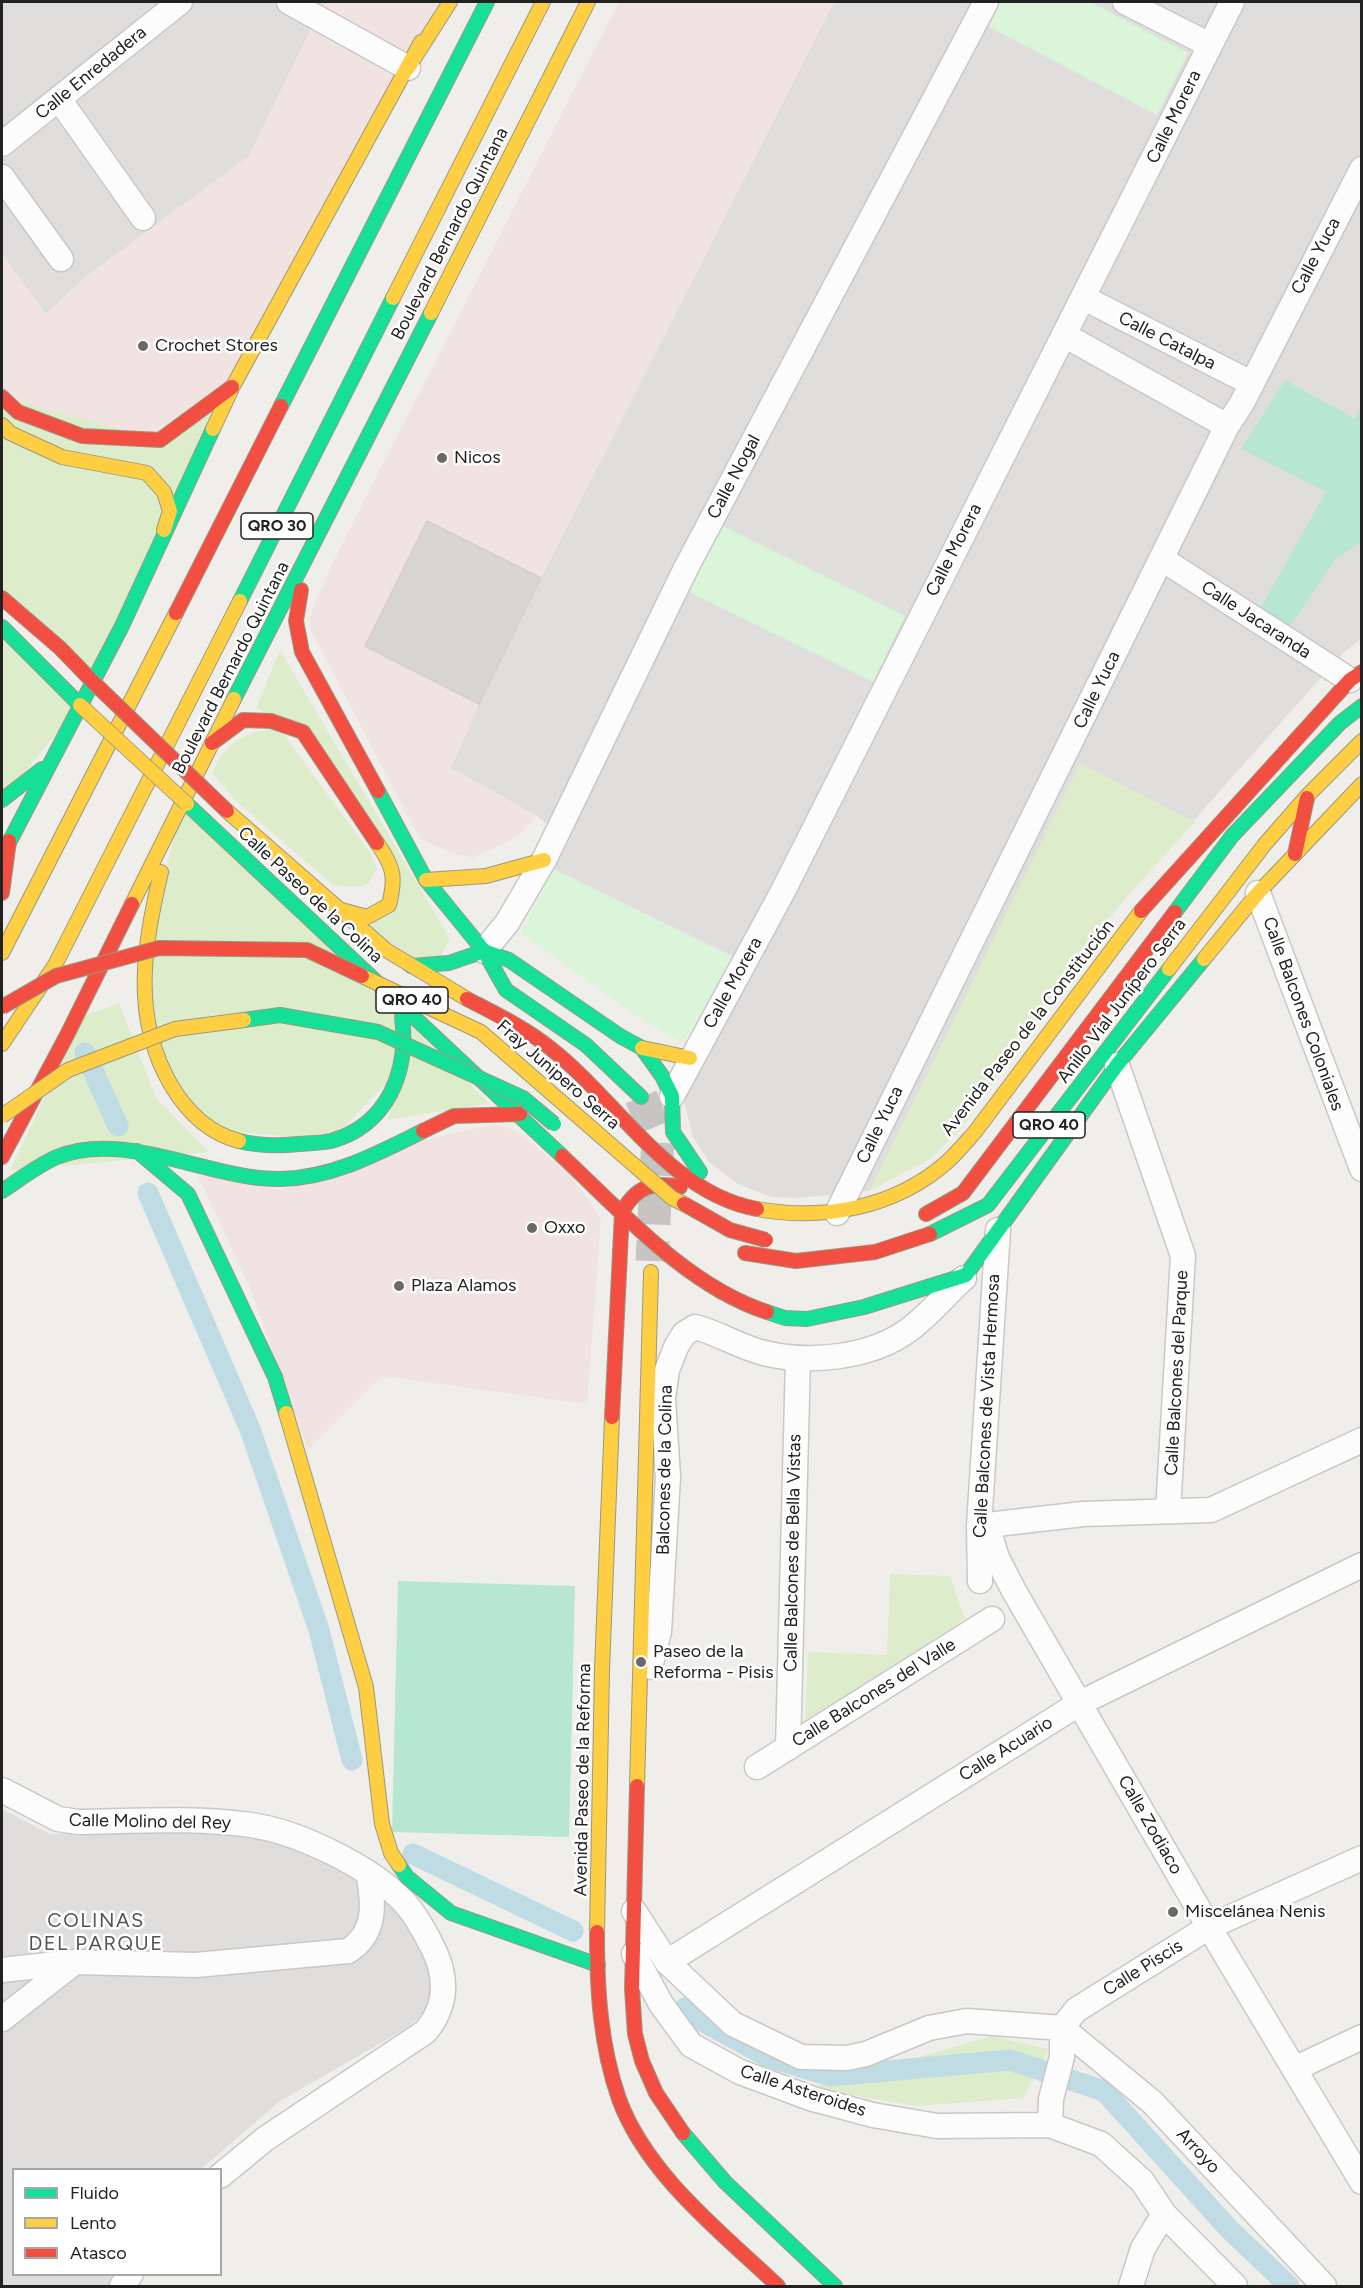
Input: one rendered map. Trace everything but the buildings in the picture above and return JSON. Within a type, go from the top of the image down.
[{"type":"main road","points":[[2,856],[122,626],[233,386],[442,2]]},
{"type":"main road","points":[[408,68],[450,2]]},
{"type":"main road","name":"QRO 30","points":[[2,953],[487,2]]},
{"type":"main road","name":"Boulevard Bernardo Quintana","points":[[2,1044],[55,965],[543,2]]},
{"type":"main road","name":"Boulevard Bernardo Quintana","points":[[2,1157],[67,1035],[210,745],[311,551],[588,2]]},
{"type":"main road","points":[[2,397],[18,412],[82,436],[160,440],[233,386]]},
{"type":"main road","points":[[2,425],[10,433],[62,457],[147,473],[164,492],[170,511],[162,538]]},
{"type":"main road","points":[[311,551],[295,616],[295,634],[302,652],[426,880],[484,951],[494,973],[506,990],[586,1045],[641,1098]]},
{"type":"main road","name":"Calle Paseo de la Colina","points":[[2,598],[60,648],[86,676],[227,811],[386,950],[457,994],[521,1027],[552,1049],[654,1134]]},
{"type":"main road","name":"Calle Paseo de la Colina","points":[[2,627],[73,699],[401,1006],[520,1114],[622,1212],[702,1281]]},
{"type":"main road","name":"Avenida Paseo de la Constitución","points":[[654,1134],[694,1183],[734,1205],[788,1215],[837,1213],[874,1203],[905,1190],[946,1162],[975,1132],[1147,903],[1356,676]]},
{"type":"main road","name":"Anillo Vial Junípero Serra","points":[[916,1220],[963,1193],[1232,836],[1340,723],[1362,706]]},
{"type":"main road","points":[[210,745],[243,720],[271,721],[303,732],[388,859],[395,881],[389,905],[367,917],[338,909]]},
{"type":"main road","name":"Anillo Vial Junípero Serra","points":[[740,1251],[796,1261],[875,1252],[918,1240],[988,1205],[1265,844],[1307,796],[1362,741]]},
{"type":"main road","points":[[2,800],[29,782],[53,756]]},
{"type":"main road","points":[[1295,854],[1307,796],[1352,771]]},
{"type":"main road","points":[[675,1237],[675,1249],[702,1281],[742,1304],[785,1318],[807,1319],[864,1307],[966,1275],[1117,1065],[1258,893],[1362,784]]},
{"type":"main road","points":[[171,827],[143,962],[144,1007],[150,1038],[182,1105],[211,1130],[238,1142],[284,1146],[332,1140],[359,1128],[381,1108],[402,1066],[404,1031],[401,1006]]},
{"type":"main road","points":[[2,893],[9,842]]},
{"type":"main road","points":[[426,880],[483,878],[506,874],[544,860]]},
{"type":"main road","name":"Fray Junipero Serra","points":[[2,1007],[56,976],[159,948],[307,950],[481,1032],[672,1198],[730,1230],[772,1240]]},
{"type":"main road","points":[[411,966],[450,964],[468,960],[484,951],[509,960],[620,1036],[642,1048],[690,1059]]},
{"type":"main road","points":[[411,966],[464,980]]},
{"type":"main road","points":[[485,985],[506,990]]},
{"type":"main road","points":[[401,1006],[445,1029],[471,1051]]},
{"type":"main road","name":"QRO 40","points":[[2,1116],[68,1070],[175,1029],[280,1015],[378,1032],[523,1098],[566,1133],[488,1066]]},
{"type":"main road","points":[[642,1048],[662,1076],[672,1096],[673,1132],[707,1182],[734,1205]]},
{"type":"main road","points":[[613,1172],[624,1169],[654,1134],[672,1096]]},
{"type":"main road","points":[[2,1191],[57,1157],[110,1147],[137,1151],[205,1168],[280,1179],[324,1174],[372,1156],[454,1116],[520,1114]]},
{"type":"main road","points":[[137,1151],[188,1194],[275,1377],[366,1687],[382,1824],[391,1853],[407,1877],[451,1913],[598,1965]]},
{"type":"main road","points":[[622,1212],[629,1198],[640,1187],[662,1182],[734,1205]]},
{"type":"main road","points":[[628,1186],[645,1201]]},
{"type":"main road","points":[[679,1217],[683,1209],[703,1205],[734,1205]]},
{"type":"main road","name":"Avenida Paseo de la Reforma","points":[[622,1212],[600,1735],[612,1766],[598,1965],[606,2061],[620,2103],[640,2143],[658,2167],[778,2286]]},
{"type":"main road","points":[[651,1272],[639,1707],[623,1911],[634,2030],[642,2061],[673,2121],[710,2165],[834,2286]]},
{"type":"main road","points":[[623,1911],[607,1893],[612,1766],[634,1755],[637,1735]]},
{"type":"street","name":"Calle Enredadera","points":[[2,144],[180,2]]},
{"type":"street","points":[[289,2],[408,68]]},
{"type":"street","name":"Calle Nogal","points":[[484,951],[507,924],[544,860],[686,568],[986,2]]},
{"type":"street","points":[[1125,2],[1210,45]]},
{"type":"street","name":"Calle Morera","points":[[672,1096],[783,891],[884,685],[1084,298],[1230,2]]},
{"type":"street","points":[[59,99],[143,218]]},
{"type":"street","name":"Calle Yuca","points":[[837,1213],[1227,426],[1353,208],[1362,169]]},
{"type":"street","points":[[2,177],[61,259]]},
{"type":"street","name":"Calle Catalpa","points":[[1084,298],[1251,383]]},
{"type":"street","points":[[1064,335],[1227,426]]},
{"type":"street","name":"Calle Jacaranda","points":[[1162,559],[1356,676]]},
{"type":"street","name":"Calle Balcones Coloniales","points":[[1258,893],[1362,1169]]},
{"type":"street","name":"Calle Balcones del Parque","points":[[1117,1065],[1183,1256],[1168,1511]]},
{"type":"street","name":"Calle Balcones de Vista Hermosa","points":[[980,1581],[998,1230]]},
{"type":"street","name":"Balcones de la Colina","points":[[639,1707],[659,1632],[668,1477],[663,1398],[667,1370],[684,1334],[694,1327],[709,1330],[744,1347],[798,1358],[853,1354],[879,1345],[910,1329],[966,1275]]},
{"type":"street","name":"Calle Balcones de Bella Vistas","points":[[788,1748],[798,1358]]},
{"type":"street","points":[[983,1525],[1083,1514],[1211,1510],[1362,1440]]},
{"type":"street","name":"Calle Zodiaco","points":[[983,1525],[1014,1591],[1209,1928],[1362,2182]]},
{"type":"street","name":"Calle Acuario","points":[[667,1962],[1080,1702],[1362,1565]]},
{"type":"street","name":"Calle Balcones del Valle","points":[[757,1767],[992,1619]]},
{"type":"street","name":"Calle Molino del Rey","points":[[2,1790],[58,1819],[79,1822],[208,1821],[254,1825],[318,1846],[368,1873],[404,1902],[423,1929],[437,1957],[444,1987],[437,2019],[425,2032],[265,2139],[222,2174]]},
{"type":"street","name":"Calle Piscis","points":[[1062,2028],[1076,2010],[1209,1928],[1362,1858]]},
{"type":"street","points":[[2,1970],[75,1962],[196,1965],[348,1951],[359,1944],[373,1914],[374,1899],[368,1873]]},
{"type":"street","points":[[623,1911],[667,1962],[733,2024],[801,2057],[847,2058],[866,2054],[929,2028],[967,2020],[1062,2028],[1062,2057],[1051,2099],[1050,2125]]},
{"type":"street","name":"Calle Asteroides","points":[[628,1946],[661,2004],[691,2045],[740,2072],[813,2099],[873,2115],[937,2126],[1050,2125],[1101,2144],[1142,2181],[1164,2214],[1235,2286]]},
{"type":"street","points":[[2,2019],[75,1962]]},
{"type":"street","name":"Arroyo","points":[[1062,2028],[1152,2102],[1324,2286]]},
{"type":"street","points":[[1294,2069],[1362,2037]]},
{"type":"street","points":[[1131,2286],[1143,2248],[1164,2214]]},
{"type":"shaded area","points":[[2,2],[324,2],[249,156],[88,275],[46,314],[2,254]]},
{"type":"shaded area","points":[[324,2],[442,2],[233,386],[160,440],[2,397],[2,254],[46,314],[88,275],[249,156]]},
{"type":"shaded area","points":[[619,2],[834,2],[541,578],[479,704],[451,768],[537,816],[517,837],[473,858],[449,852],[420,839],[309,627],[311,613],[334,560]]},
{"type":"shaded area","points":[[834,2],[1361,2],[1361,639],[1343,653],[1129,893],[1081,952],[988,1090],[869,1191],[798,1198],[771,1197],[738,1184],[709,1162],[693,1137],[684,1101],[700,1068],[734,957],[553,869],[566,839],[537,816],[451,768],[479,704],[541,578]]},
{"type":"shaded area","points":[[494,1124],[517,1131],[572,1176],[601,1219],[587,1404],[382,1376],[308,1450],[250,1288],[197,1174],[282,1190],[401,1145]]},
{"type":"shaded area","points":[[2,1809],[50,1834],[221,1828],[279,1843],[355,1872],[400,1914],[431,1963],[431,2007],[405,2029],[280,2101],[202,2168],[12,2168],[12,2276],[116,2276],[107,2286],[2,2286]]},
{"type":"green space","points":[[996,2],[1090,2],[1188,53],[1157,115],[984,24]]},
{"type":"green space","points":[[1285,380],[1355,419],[1361,407],[1361,542],[1335,560],[1284,635],[1256,616],[1326,492],[1241,449]]},
{"type":"green space","points":[[233,386],[93,682],[2,598],[2,397],[159,440]]},
{"type":"green space","points":[[717,523],[905,616],[873,682],[685,590]]},
{"type":"green space","points":[[2,627],[80,705],[2,800]]},
{"type":"green space","points":[[280,650],[450,939],[440,958],[412,957],[369,928],[400,882],[311,731],[256,708]]},
{"type":"green space","points":[[279,728],[371,854],[377,870],[369,883],[360,887],[333,885],[236,801],[212,773],[224,753],[238,740],[256,732]]},
{"type":"green space","points":[[1080,763],[1195,822],[1130,893],[1081,952],[961,1129],[930,1159],[869,1191]]},
{"type":"green space","points":[[183,801],[401,1006],[402,1066],[332,1140],[211,1130],[150,1038],[143,962]]},
{"type":"green space","points":[[553,869],[734,957],[683,1043],[635,1015],[521,933]]},
{"type":"green space","points":[[119,1003],[156,1098],[209,1152],[10,1171],[82,1017]]},
{"type":"green space","points":[[410,1025],[489,1103],[388,1120]]},
{"type":"green space","points":[[890,1574],[950,1576],[965,1619],[805,1723],[808,1652],[887,1655]]},
{"type":"green space","points":[[398,1581],[575,1586],[569,1837],[392,1832]]},
{"type":"green space","points":[[992,2036],[1049,2049],[1023,2098],[916,2106],[811,2088]]},
{"type":"waterway","points":[[85,1053],[118,1126]]},
{"type":"waterway","points":[[148,1193],[250,1429],[319,1630],[352,1760]]},
{"type":"waterway","points":[[413,1854],[573,1931]]},
{"type":"waterway","points":[[685,2008],[704,2022],[768,2057],[830,2076],[1010,2060],[1104,2091],[1230,2230],[1289,2286]]},
{"type":"tunnel","points":[[641,1097],[658,1138],[652,1261]]},
{"type":"traffic: fast","points":[[281,406],[487,2]]},
{"type":"traffic: fast","points":[[240,601],[393,298]]},
{"type":"traffic: fast","points":[[234,699],[431,313]]},
{"type":"traffic: fast","points":[[2,856],[122,626],[213,429]]},
{"type":"traffic: fast","points":[[2,627],[80,705]]},
{"type":"traffic: fast","points":[[1175,912],[1232,836],[1340,723],[1362,706]]},
{"type":"traffic: fast","points":[[2,800],[42,769]]},
{"type":"traffic: fast","points":[[378,791],[426,880],[484,951],[506,990],[586,1045],[641,1097]]},
{"type":"traffic: fast","points":[[187,804],[562,1156]]},
{"type":"traffic: fast","points":[[411,966],[449,963],[484,951],[509,960],[620,1036],[642,1048],[662,1076],[672,1096],[673,1132],[700,1172]]},
{"type":"traffic: fast","points":[[767,1312],[785,1318],[807,1319],[864,1307],[966,1275],[1117,1065],[1204,959]]},
{"type":"traffic: fast","points":[[930,1234],[988,1205],[1169,969]]},
{"type":"traffic: fast","points":[[244,1020],[280,1015],[378,1032],[523,1098],[554,1124]]},
{"type":"traffic: fast","points":[[239,1141],[276,1145],[327,1142],[351,1133],[367,1122],[380,1109],[398,1076],[402,1057],[402,1017]]},
{"type":"traffic: fast","points":[[2,1191],[50,1160],[83,1150],[110,1149],[139,1152],[254,1177],[300,1178],[355,1163],[423,1131]]},
{"type":"traffic: fast","points":[[137,1151],[188,1194],[275,1377],[286,1413]]},
{"type":"traffic: fast","points":[[399,1865],[407,1877],[451,1913],[598,1965]]},
{"type":"traffic: fast","points":[[683,2133],[725,2182],[835,2286]]},
{"type":"traffic: slow","points":[[408,68],[450,2]]},
{"type":"traffic: slow","points":[[393,298],[543,2]]},
{"type":"traffic: slow","points":[[431,313],[588,2]]},
{"type":"traffic: slow","points":[[213,429],[233,386],[421,42]]},
{"type":"traffic: slow","points":[[2,425],[10,433],[62,457],[147,473],[164,492],[170,511],[164,530]]},
{"type":"traffic: slow","points":[[2,1044],[55,965],[240,601]]},
{"type":"traffic: slow","points":[[2,953],[176,613]]},
{"type":"traffic: slow","points":[[132,904],[234,699]]},
{"type":"traffic: slow","points":[[80,705],[187,804]]},
{"type":"traffic: slow","points":[[1169,969],[1265,844],[1307,796],[1362,741]]},
{"type":"traffic: slow","points":[[1204,959],[1258,893],[1362,784]]},
{"type":"traffic: slow","points":[[227,811],[386,950],[467,999]]},
{"type":"traffic: slow","points":[[338,909],[367,917],[389,905],[392,873],[377,843]]},
{"type":"traffic: slow","points":[[426,880],[486,876],[544,860]]},
{"type":"traffic: slow","points":[[161,872],[146,954],[146,1007],[150,1033],[158,1059],[184,1104],[208,1127],[239,1141]]},
{"type":"traffic: slow","points":[[757,1209],[782,1212],[832,1212],[881,1200],[927,1178],[947,1162],[975,1132],[1141,911]]},
{"type":"traffic: slow","points":[[362,976],[481,1032],[672,1198],[684,1204]]},
{"type":"traffic: slow","points":[[2,1116],[68,1070],[175,1029],[244,1020]]},
{"type":"traffic: slow","points":[[642,1048],[690,1058]]},
{"type":"traffic: slow","points":[[637,1786],[651,1272]]},
{"type":"traffic: slow","points":[[286,1413],[366,1687],[382,1824],[391,1853],[399,1865]]},
{"type":"traffic: slow","points":[[597,1932],[602,1670],[612,1417]]},
{"type":"traffic: jam","points":[[2,397],[18,412],[82,436],[160,440],[232,387]]},
{"type":"traffic: jam","points":[[176,613],[281,406]]},
{"type":"traffic: jam","points":[[301,590],[296,621],[302,652],[378,791]]},
{"type":"traffic: jam","points":[[2,598],[60,648],[93,682]]},
{"type":"traffic: jam","points":[[1141,911],[1350,680],[1362,672]]},
{"type":"traffic: jam","points":[[93,682],[227,811]]},
{"type":"traffic: jam","points":[[212,743],[243,720],[271,721],[303,732],[377,843]]},
{"type":"traffic: jam","points":[[1295,854],[1307,798]]},
{"type":"traffic: jam","points":[[2,893],[9,841]]},
{"type":"traffic: jam","points":[[2,1157],[67,1035],[132,904]]},
{"type":"traffic: jam","points":[[926,1214],[963,1193],[1175,912]]},
{"type":"traffic: jam","points":[[2,1007],[56,976],[159,948],[307,950],[362,976]]},
{"type":"traffic: jam","points":[[467,999],[520,1028],[550,1048],[575,1069],[670,1165],[697,1184],[726,1200],[757,1209]]},
{"type":"traffic: jam","points":[[423,1131],[454,1116],[520,1114]]},
{"type":"traffic: jam","points":[[562,1156],[657,1246],[683,1266],[710,1285],[767,1312]]},
{"type":"traffic: jam","points":[[612,1417],[622,1212],[633,1197],[646,1188],[661,1185],[680,1187]]},
{"type":"traffic: jam","points":[[684,1204],[730,1230],[766,1240]]},
{"type":"traffic: jam","points":[[745,1253],[796,1261],[875,1252],[930,1234]]},
{"type":"traffic: jam","points":[[637,1786],[632,1989],[635,2034],[642,2061],[656,2093],[683,2133]]},
{"type":"traffic: jam","points":[[597,1932],[599,1995],[604,2037],[619,2099],[632,2127],[648,2153],[688,2201],[778,2286]]},
{"type":"place","name":"Crochet Stores","points":[[143,346]]},
{"type":"place","name":"Nicos","points":[[442,458]]},
{"type":"place","name":"Oxxo","points":[[532,1228]]},
{"type":"place","name":"Plaza Alamos","points":[[399,1286]]},
{"type":"place","name":"Paseo de la Reforma - Pisis","points":[[641,1662]]},
{"type":"place","name":"Miscelánea Nenis","points":[[1173,1912]]},
{"type":"district","name":"COLINAS DEL PARQUE","points":[[96,1932]]}]
